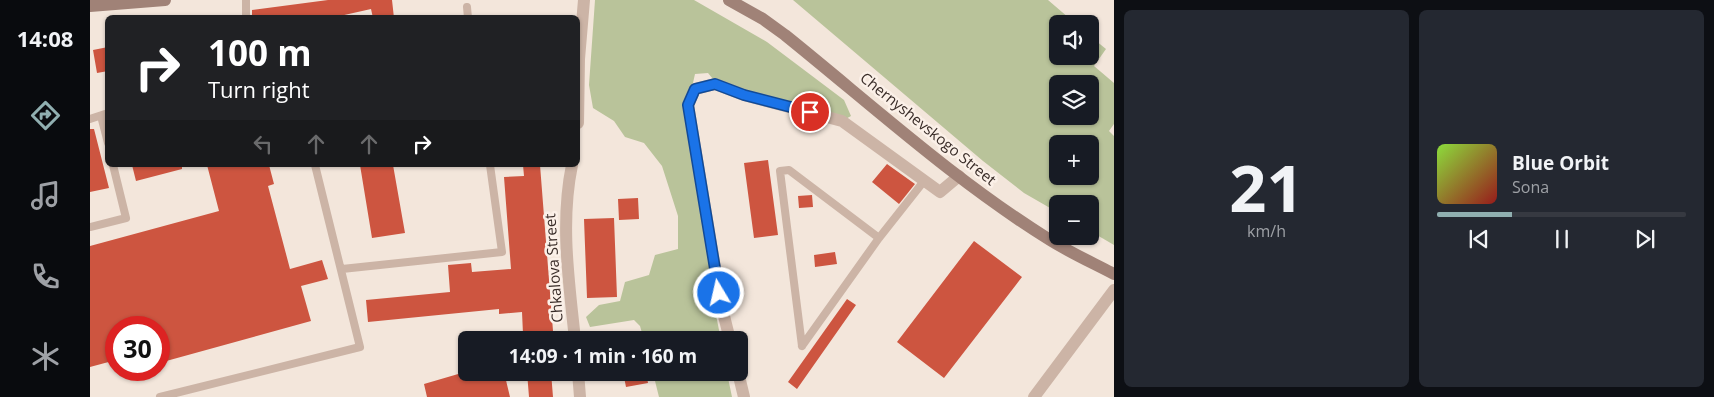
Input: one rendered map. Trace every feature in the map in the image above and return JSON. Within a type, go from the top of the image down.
[{"type":"main road","points":[[90,6],[165,0]]},
{"type":"main road","name":"Chernyshevskogo Street","points":[[729,0],[763,19],[785,35],[958,176],[1051,240],[1114,274]]},
{"type":"street","points":[[580,47],[584,0]]},
{"type":"street","points":[[728,331],[721,304],[688,105],[695,89],[715,84],[744,95],[842,121],[940,192],[958,176]]},
{"type":"street","name":"Chkalova Street","points":[[572,167],[566,203],[565,232],[574,331]]},
{"type":"street","points":[[1034,397],[1114,290]]},
{"type":"street","points":[[579,381],[580,397]]},
{"type":"street","points":[[740,381],[744,397]]},
{"type":"lane","points":[[246,0],[246,15]]},
{"type":"lane","points":[[467,7],[468,15]]},
{"type":"lane","points":[[90,119],[104,114]]},
{"type":"lane","points":[[90,227],[126,218],[113,167]]},
{"type":"lane","points":[[160,397],[360,347],[316,167]]},
{"type":"lane","points":[[342,269],[502,252],[490,167]]},
{"type":"lane","points":[[879,238],[789,170],[780,171],[802,346],[879,238],[924,181]]},
{"type":"green space","points":[[595,0],[694,0],[767,42],[844,100],[851,116],[842,121],[718,85],[708,73],[695,74],[688,105],[719,293],[716,315],[719,331],[641,331],[640,326],[634,320],[590,327],[586,317],[599,305],[620,301],[625,282],[649,275],[655,255],[678,249],[678,216],[662,166],[644,143],[625,137],[614,121],[593,108],[589,85]]},
{"type":"green space","points":[[793,0],[1048,0],[1066,15],[1049,15],[1049,65],[1095,65],[1114,83],[1114,124],[1109,131],[1114,136],[1114,245],[1099,236],[1099,195],[1049,195],[1049,207],[1024,193],[983,161]]},
{"type":"green space","points":[[1099,43],[1106,49],[1099,59]]},
{"type":"green space","points":[[655,381],[729,381],[732,397],[659,397]]},
{"type":"building","points":[[328,0],[392,0],[394,15],[372,15],[371,9],[344,15],[252,15],[252,10]]},
{"type":"building","points":[[105,48],[105,72],[97,73],[93,50]]},
{"type":"building","points":[[90,129],[94,129],[109,188],[90,192]]},
{"type":"building","points":[[768,160],[778,235],[754,238],[744,163]]},
{"type":"building","points":[[887,164],[915,184],[899,204],[872,182]]},
{"type":"building","points":[[132,167],[182,167],[182,169],[136,181]]},
{"type":"building","points":[[208,167],[270,167],[274,184],[268,186],[290,269],[322,260],[328,279],[301,286],[311,321],[170,360],[170,316],[105,316],[105,363],[90,367],[90,246],[219,211]]},
{"type":"building","points":[[360,167],[393,167],[405,233],[372,238]]},
{"type":"building","points":[[523,167],[540,167],[553,331],[523,331],[522,312],[499,314],[499,309],[368,322],[366,300],[450,292],[448,265],[471,263],[472,272],[511,269],[504,177],[524,176]]},
{"type":"building","points":[[812,195],[813,207],[799,208],[798,196]]},
{"type":"building","points":[[638,198],[639,219],[619,220],[618,199]]},
{"type":"building","points":[[614,218],[617,297],[587,298],[584,219]]},
{"type":"building","points":[[974,241],[1022,277],[944,378],[897,342]]},
{"type":"building","points":[[835,252],[837,264],[815,267],[814,255]]},
{"type":"building","points":[[847,299],[856,305],[797,389],[788,382]]},
{"type":"building","points":[[458,374],[458,381],[506,381],[510,397],[427,397],[424,384]]},
{"type":"building","points":[[528,381],[552,381],[553,397],[529,397]]},
{"type":"building","points":[[625,381],[648,381],[648,383],[626,387]]},
{"type":"route","points":[[719,293],[688,105],[695,89],[715,84],[744,95],[810,112]]}]
